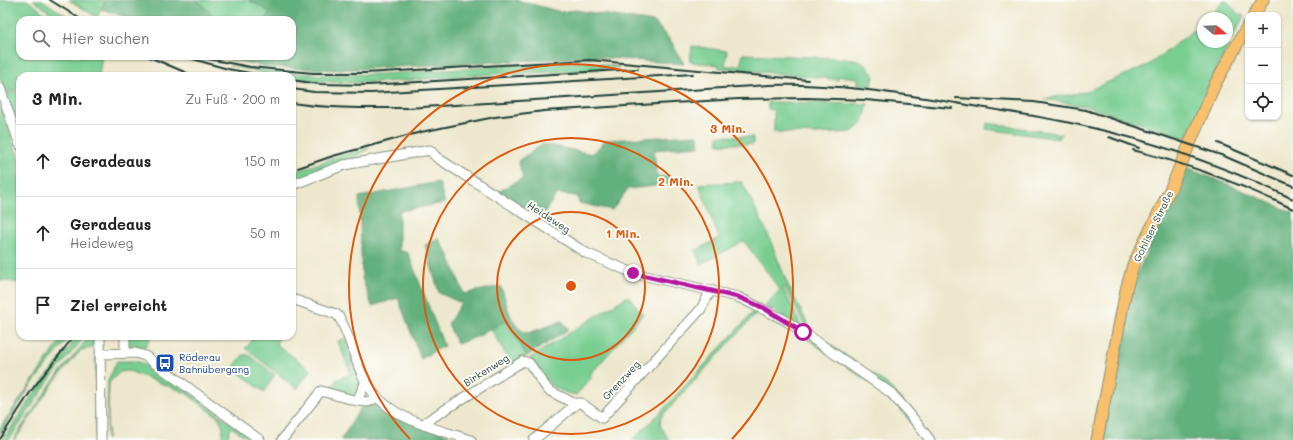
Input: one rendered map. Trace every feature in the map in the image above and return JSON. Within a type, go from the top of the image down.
[{"type":"main road","points":[[1256,12],[1263,0]]},
{"type":"main road","name":"Gohliser Straße","points":[[1098,440],[1126,290],[1134,265],[1170,190],[1214,84],[1245,30]]},
{"type":"street","points":[[0,88],[16,134]]},
{"type":"street","name":"Heideweg","points":[[296,183],[344,165],[430,150],[436,158],[586,254],[633,273],[711,290],[738,297],[757,305],[803,332],[891,393],[930,440]]},
{"type":"street","name":"Grenzweg","points":[[575,404],[581,403],[602,418],[701,309],[711,290]]},
{"type":"street","points":[[296,300],[336,314],[339,317],[366,381],[376,398],[394,412],[424,426],[471,440]]},
{"type":"street","points":[[100,340],[101,436]]},
{"type":"street","points":[[125,340],[125,353]]},
{"type":"street","points":[[101,354],[140,354],[151,359],[260,440]]},
{"type":"street","name":"Birkenweg","points":[[424,426],[427,421],[523,361],[529,363],[548,390],[575,404]]},
{"type":"street","points":[[357,401],[366,381]]},
{"type":"street","points":[[282,440],[321,391],[357,401],[368,402],[376,398]]},
{"type":"street","points":[[534,440],[575,404]]},
{"type":"green space","points":[[0,0],[27,0],[49,16],[16,16],[16,60],[101,60],[100,72],[16,72],[16,90],[4,89],[0,78]]},
{"type":"green space","points":[[33,0],[42,0],[67,16],[55,16]]},
{"type":"green space","points":[[69,0],[106,0],[98,16]]},
{"type":"green space","points":[[106,0],[198,0],[212,16],[123,16],[101,9]]},
{"type":"green space","points":[[198,0],[249,0],[270,12],[268,16],[212,16]]},
{"type":"green space","points":[[249,0],[517,0],[561,12],[575,10],[654,22],[671,41],[684,64],[594,57],[335,70],[270,67],[231,60],[296,60],[296,16],[268,16],[270,12]]},
{"type":"green space","points":[[1224,0],[1226,0],[1238,14],[1244,16],[1233,37],[1233,12],[1214,12]]},
{"type":"green space","points":[[1197,28],[1197,48],[1227,48],[1217,68],[1187,138],[1085,106],[1043,99],[1085,92],[1150,64]]},
{"type":"green space","points":[[692,46],[727,51],[725,66],[740,66],[743,54],[855,59],[864,63],[874,75],[872,86],[858,84],[858,78],[839,76],[838,80],[719,68],[719,65],[690,62]]},
{"type":"green space","points":[[590,62],[620,67],[384,82],[338,82],[296,79],[296,73],[364,74],[545,63]]},
{"type":"green space","points":[[229,65],[274,72],[258,72]]},
{"type":"green space","points":[[4,91],[16,92],[16,119],[14,120]]},
{"type":"green space","points":[[768,102],[868,104],[863,122],[852,132],[816,134],[774,132],[774,110],[768,109]]},
{"type":"green space","points":[[0,105],[16,151],[16,282],[0,280]]},
{"type":"green space","points":[[987,123],[1061,134],[1059,139],[986,129]]},
{"type":"green space","points":[[698,135],[699,146],[654,150],[657,176],[670,177],[672,184],[628,189],[612,210],[579,203],[577,196],[557,194],[539,220],[496,193],[523,178],[518,161],[543,144],[592,154],[606,140]]},
{"type":"green space","points":[[718,136],[753,137],[753,144],[718,144]]},
{"type":"green space","points":[[369,148],[352,160],[296,181],[296,172],[336,157]]},
{"type":"green space","points":[[1184,167],[1235,187],[1293,213],[1293,440],[1102,440],[1135,278],[1184,171]]},
{"type":"green space","points":[[439,182],[445,203],[399,211],[399,250],[408,253],[444,346],[421,359],[398,298],[372,306],[362,278],[359,197]]},
{"type":"green space","points":[[742,182],[767,232],[788,285],[812,332],[888,385],[914,413],[904,403],[806,330],[785,287],[783,288],[802,328],[765,306],[780,290],[744,241],[701,264],[695,251],[719,238],[699,184]]},
{"type":"green space","points":[[438,238],[449,255],[464,294],[501,286],[510,314],[518,327],[523,331],[529,333],[562,321],[569,329],[527,356],[506,320],[479,336],[457,344],[448,324],[461,303],[439,293],[425,245]]},
{"type":"green space","points":[[628,296],[643,314],[590,375],[592,377],[576,395],[560,390],[548,382],[530,358]]},
{"type":"green space","points":[[757,308],[798,331],[883,389],[899,403],[927,440],[925,440],[895,403],[882,394],[876,387],[797,332],[769,316],[759,313],[753,317],[661,417],[660,425],[669,440],[632,440],[659,414]]},
{"type":"green space","points":[[506,319],[527,356],[512,365],[491,329]]},
{"type":"green space","points":[[345,338],[354,365],[348,367],[338,341]]},
{"type":"green space","points":[[60,340],[67,340],[29,388],[0,433],[0,428]]},
{"type":"green space","points":[[75,340],[82,340],[50,379],[9,440],[3,440],[34,393]]},
{"type":"green space","points":[[87,340],[96,340],[99,440],[96,440],[96,347],[81,350],[54,382],[15,440],[13,440],[53,381]]},
{"type":"green space","points":[[128,340],[149,340],[146,347],[128,345]]},
{"type":"green space","points":[[252,340],[278,340],[276,344],[311,370],[297,389],[245,348]]},
{"type":"green space","points":[[243,355],[249,355],[275,375],[264,392],[233,368]]},
{"type":"green space","points":[[117,361],[136,361],[142,363],[175,385],[179,385],[254,440],[250,440],[231,427],[227,440],[222,440],[223,427],[219,418],[186,393],[129,371],[120,372],[109,383],[107,440],[108,380]]},
{"type":"green space","points":[[355,367],[361,379],[357,393],[351,396],[350,393],[343,397],[335,393],[331,386],[336,383],[335,380],[351,374],[349,369]]},
{"type":"green space","points":[[377,404],[393,414],[461,440],[341,440],[362,405]]},
{"type":"railway","points":[[50,0],[76,16]]},
{"type":"railway","points":[[156,60],[185,72]]},
{"type":"railway","points":[[196,60],[245,72]]},
{"type":"railway","points":[[214,60],[250,67],[313,73],[365,73],[590,60],[808,80]]},
{"type":"railway","points":[[296,81],[319,84],[368,85],[638,69]]},
{"type":"railway","points":[[296,90],[314,92],[371,93],[693,74]]},
{"type":"railway","points":[[296,104],[335,107],[407,108],[769,85],[840,87],[886,92],[956,103],[1052,119],[1111,132],[1191,156],[1242,176],[1293,199]]},
{"type":"railway","points":[[298,168],[333,156],[421,132],[495,117],[544,111],[738,99],[806,98],[866,100],[952,108]]},
{"type":"railway","points":[[956,98],[1034,102],[1086,110],[1224,156],[1293,186]]},
{"type":"railway","points":[[1109,137],[1139,148]]},
{"type":"railway","points":[[1218,143],[1293,175]]},
{"type":"railway","points":[[1133,150],[1214,175],[1293,209]]},
{"type":"railway","points":[[0,439],[31,391],[71,340]]},
{"type":"place","name":"Röderau Bahnübergang","points":[[165,363]]},
{"type":"route","points":[[633,273],[711,290],[747,300],[764,308],[803,332]]}]
